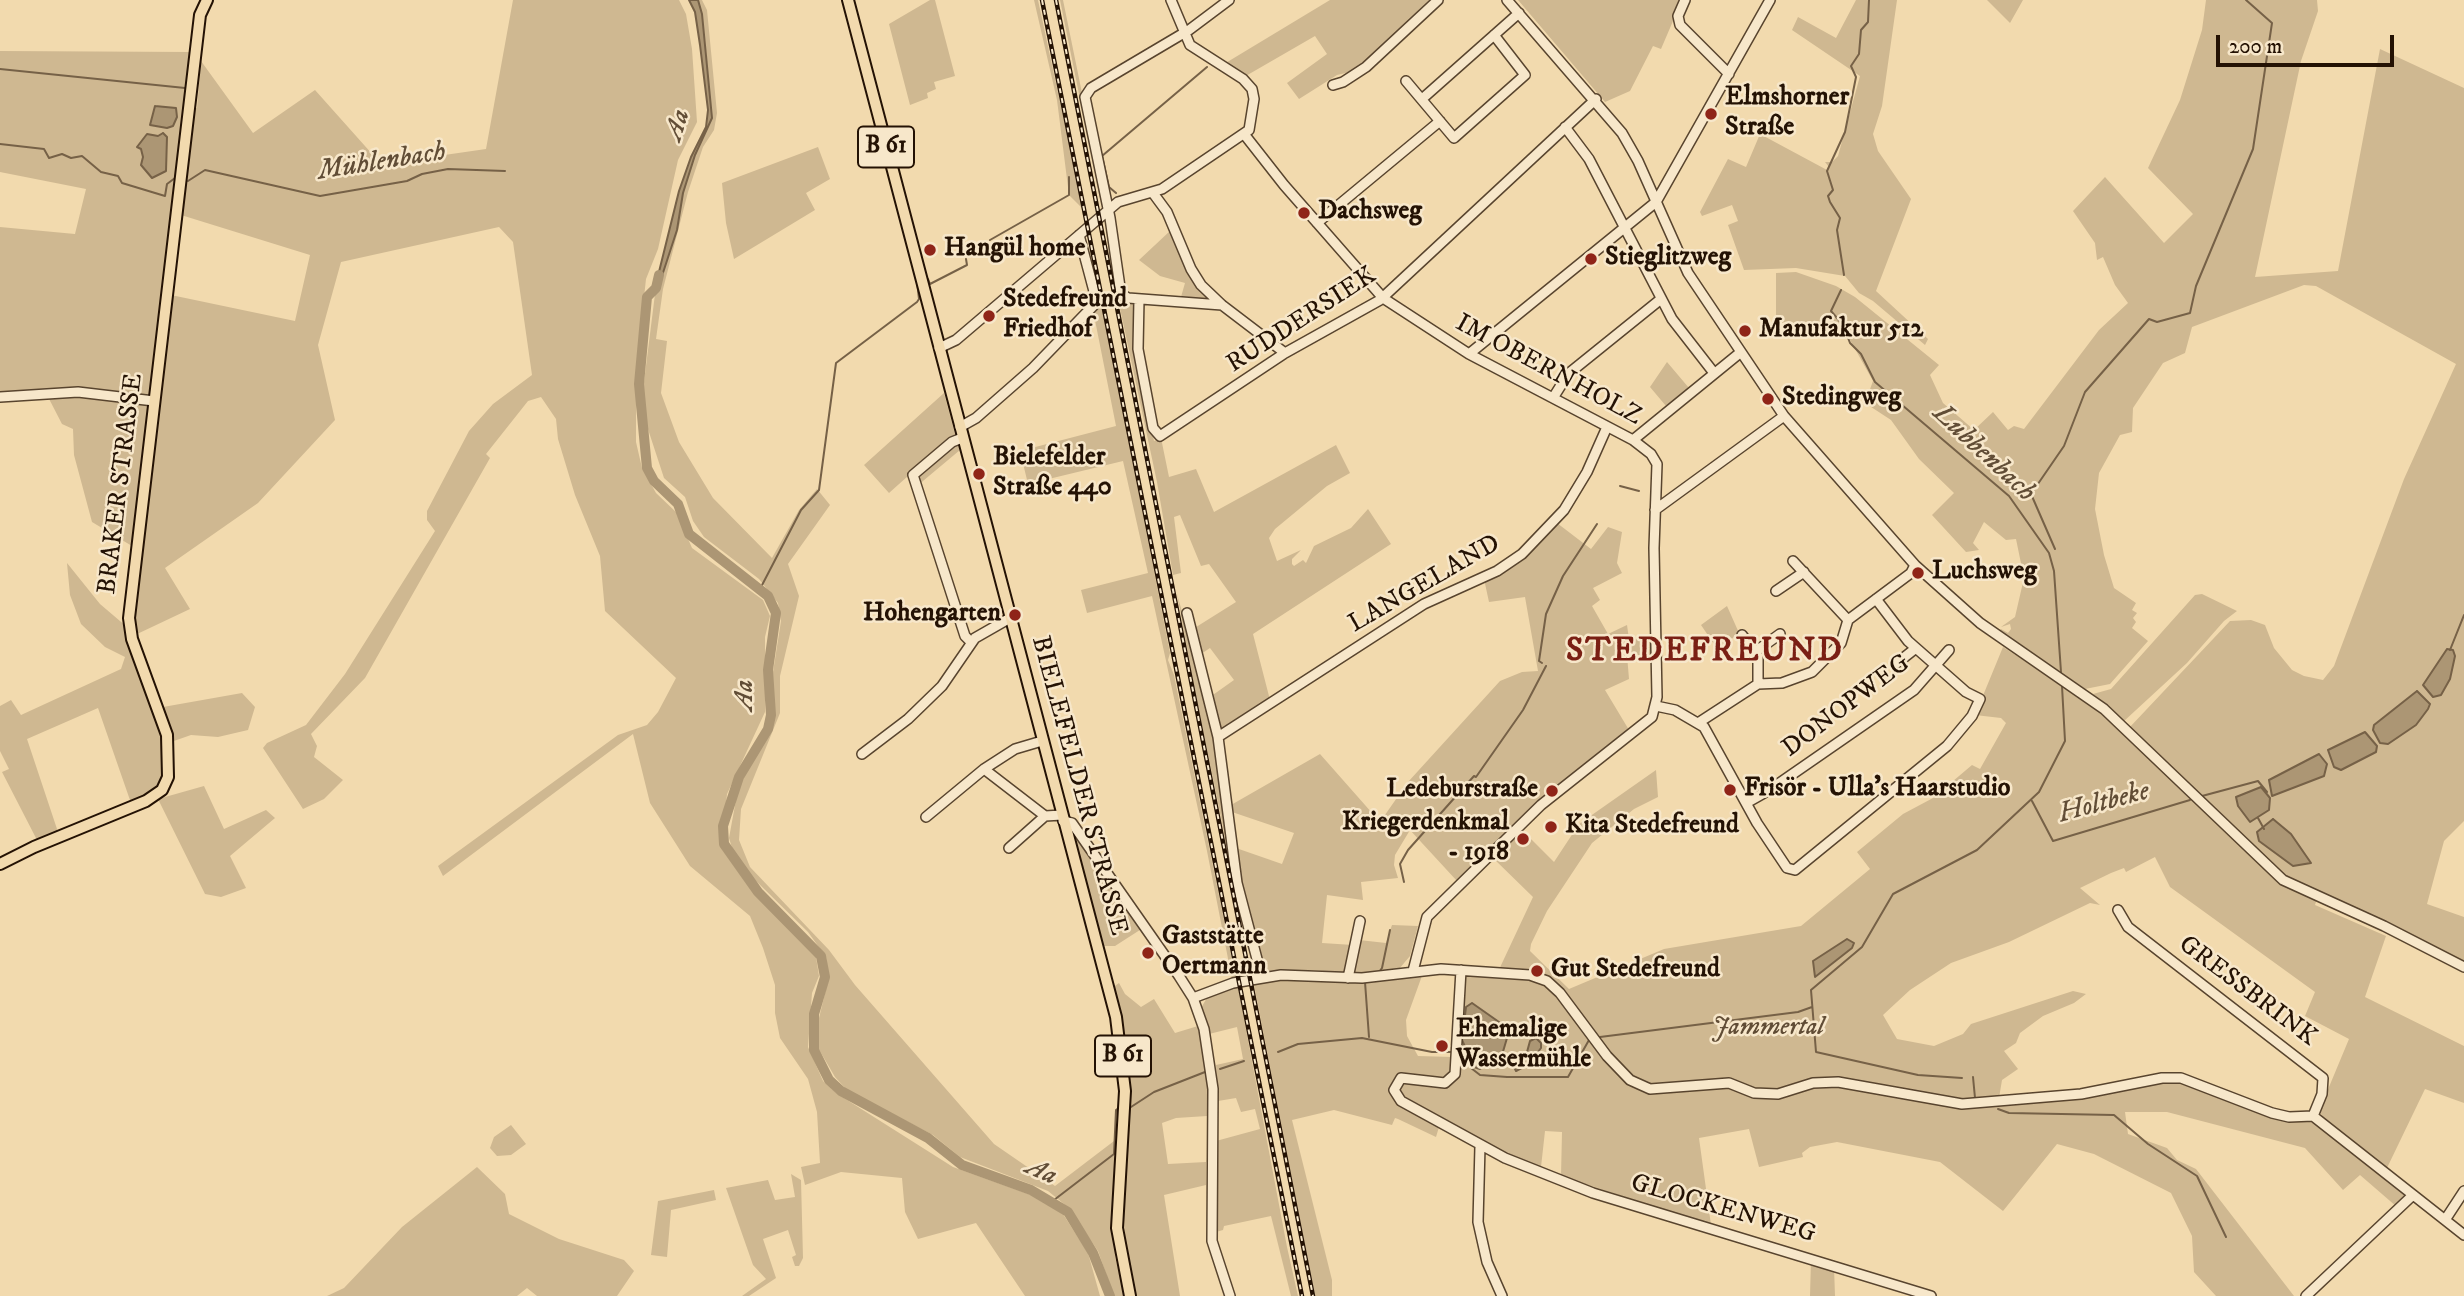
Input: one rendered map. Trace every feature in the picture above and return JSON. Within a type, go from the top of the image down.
[{"type":"main road","name":"BRAKER STRASSE","points":[[0,864],[34,847],[146,802],[156,796],[166,783],[169,769],[167,735],[129,627],[200,15],[207,0]]},
{"type":"main road","name":"BIELEFELDER STRASSE","points":[[848,0],[1121,1048],[1125,1110],[1117,1212],[1119,1251],[1130,1296]]},
{"type":"street","points":[[939,348],[956,340],[1108,209],[1130,196],[1153,193],[1247,132],[1254,93],[1243,79],[1190,45],[1171,0]]},
{"type":"street","points":[[1222,305],[1139,299],[1124,296],[1119,289],[1106,195],[1085,104],[1087,92],[1183,33],[1229,0]]},
{"type":"street","points":[[1333,85],[1343,82],[1366,66],[1438,0]]},
{"type":"street","points":[[1507,0],[1633,150],[1654,204],[1688,273],[1784,416],[1915,565],[1980,623],[2105,709],[2283,880],[2384,926],[2464,967]]},
{"type":"street","points":[[1685,0],[1678,16],[1680,25],[1729,74]]},
{"type":"street","points":[[1469,354],[1654,204],[1770,0]]},
{"type":"street","points":[[1422,99],[1517,15]]},
{"type":"street","points":[[1405,81],[1454,138],[1525,75],[1494,35]]},
{"type":"street","name":"RUDDERSIEK","points":[[1139,299],[1138,349],[1157,435],[1185,421],[1285,353],[1383,298],[1593,101]]},
{"type":"street","points":[[1317,223],[1440,121]]},
{"type":"street","points":[[1565,127],[1583,149],[1680,332],[1714,373]]},
{"type":"street","name":"IM OBERNHOLZ","points":[[1247,132],[1317,223],[1383,298],[1469,354],[1633,440],[1651,454],[1657,464],[1656,706]]},
{"type":"street","points":[[1153,193],[1176,229],[1195,277],[1222,305],[1285,353]]},
{"type":"street","points":[[971,642],[965,636],[912,475],[1025,376],[1094,305],[1095,295],[1079,235]]},
{"type":"street","points":[[1553,398],[1568,373],[1661,299]]},
{"type":"street","points":[[1633,440],[1741,352]]},
{"type":"street","points":[[0,397],[78,392],[154,401]]},
{"type":"street","points":[[1655,510],[1784,416]]},
{"type":"street","name":"LANGELAND","points":[[1218,737],[1424,604],[1497,570],[1522,554],[1548,530],[1569,503],[1587,472],[1606,427]]},
{"type":"street","points":[[1793,561],[1848,620]]},
{"type":"street","points":[[1698,723],[1758,684],[1782,683],[1812,672],[1841,643],[1848,620],[1911,573],[1915,565]]},
{"type":"street","points":[[1776,591],[1804,572]]},
{"type":"street","name":"DONOPWEG","points":[[1876,599],[1916,648],[1936,666],[1966,692],[1980,699],[1972,716],[1947,746],[1795,870],[1790,871],[1757,823],[1748,802],[1914,690],[1936,666],[1949,650]]},
{"type":"street","points":[[1187,613],[1218,737],[1237,883],[1262,978]]},
{"type":"street","points":[[862,754],[908,719],[942,686],[971,642],[1010,618]]},
{"type":"street","points":[[1755,652],[1780,634]]},
{"type":"street","points":[[1742,635],[1758,656],[1758,684]]},
{"type":"street","name":"DONOPWEG","points":[[1897,663],[1916,648]]},
{"type":"street","points":[[1413,971],[1427,917],[1541,805],[1652,717],[1656,706],[1675,710],[1704,727],[1748,802]]},
{"type":"street","points":[[926,817],[984,769],[1015,749],[1042,741]]},
{"type":"street","points":[[984,769],[1045,816],[1063,818],[1072,823],[1192,999],[1204,1029],[1212,1065],[1210,1227],[1216,1261],[1230,1296]]},
{"type":"street","points":[[1009,848],[1045,816]]},
{"type":"street","name":"GRESSBRINK","points":[[2118,910],[2128,927],[2323,1078],[2322,1094],[2313,1116]]},
{"type":"street","points":[[1348,978],[1360,921]]},
{"type":"street","points":[[1192,999],[1233,983],[1316,974],[1348,978],[1413,971],[1461,970],[1530,975],[1547,981],[1560,993],[1618,1069],[1642,1088],[1729,1083],[1754,1093],[1778,1094],[1813,1083],[1838,1082],[1962,1104],[2081,1094],[2172,1077],[2289,1117],[2313,1116],[2464,1235]]},
{"type":"street","name":"GLOCKENWEG","points":[[1461,970],[1455,1074],[1445,1083],[1404,1077],[1395,1083],[1394,1090],[1401,1101],[1505,1158],[1593,1193],[1931,1296]]},
{"type":"street","points":[[1480,1146],[1478,1222],[1487,1262],[1502,1296]]},
{"type":"street","points":[[1480,1163],[1505,1158]]},
{"type":"street","points":[[2445,1220],[2464,1191]]},
{"type":"street","points":[[2306,1296],[2413,1195]]},
{"type":"green space","points":[[513,0],[679,0],[686,14],[692,49],[697,122],[678,160],[658,249],[646,279],[636,370],[636,442],[642,468],[656,493],[677,513],[692,548],[763,600],[770,616],[765,637],[765,712],[727,794],[722,849],[752,891],[816,957],[819,976],[812,993],[808,1047],[823,1081],[836,1093],[953,1167],[1031,1195],[1063,1214],[1088,1253],[1100,1296],[1025,1296],[976,1223],[918,1239],[905,1212],[902,1178],[841,1172],[805,1185],[801,1167],[820,1163],[817,1112],[808,1079],[780,1038],[775,1013],[775,985],[763,948],[750,916],[690,866],[650,803],[633,734],[443,876],[438,866],[618,735],[647,725],[658,712],[676,678],[605,611],[600,556],[575,495],[558,439],[556,419],[541,397],[528,401],[486,454],[490,458],[365,678],[311,734],[317,746],[314,757],[343,780],[324,799],[303,809],[263,748],[267,743],[306,725],[345,674],[435,531],[427,520],[427,511],[469,431],[493,404],[532,375],[513,242],[499,227],[341,262],[318,345],[335,420],[258,503],[165,568],[190,609],[135,635],[162,730],[166,770],[160,786],[131,803],[98,708],[27,739],[58,832],[37,840],[2,772],[9,769],[0,751],[0,706],[11,700],[21,715],[121,669],[125,657],[105,647],[81,624],[70,595],[67,563],[100,604],[127,627],[132,546],[92,522],[74,455],[73,429],[62,424],[46,393],[0,396],[0,227],[75,234],[86,189],[0,172],[0,51],[191,52],[185,107],[197,108],[201,61],[253,133],[315,90],[373,155],[389,163],[486,149]],"holes":[[[181,215],[310,255],[295,321],[171,295]]]},
{"type":"green space","points":[[698,0],[702,0],[707,10],[717,113],[714,130],[703,147],[688,192],[663,289],[656,339],[667,341],[661,393],[679,442],[713,498],[772,558],[799,510],[817,489],[830,505],[788,564],[799,596],[780,676],[780,713],[741,809],[739,840],[750,867],[829,950],[855,985],[994,1144],[1055,1186],[1114,1141],[1115,1257],[1125,1296],[1114,1296],[1098,1251],[1069,1208],[1048,1191],[960,1157],[933,1135],[847,1090],[835,1077],[817,1046],[819,1018],[829,977],[826,957],[808,932],[753,878],[733,851],[729,838],[738,789],[773,721],[773,672],[781,621],[778,603],[759,579],[704,537],[693,521],[685,497],[664,478],[645,420],[643,390],[655,294],[677,230],[683,193],[695,155],[712,118],[705,39]]},
{"type":"green space","points":[[930,0],[935,0],[955,76],[934,82],[936,89],[927,93],[928,98],[910,105],[889,24]]},
{"type":"green space","points":[[1034,0],[1038,0],[1083,209],[1069,195],[1057,100]]},
{"type":"green space","points":[[1060,0],[1063,0],[1103,196],[1100,198]]},
{"type":"green space","points":[[1330,0],[1434,0],[1354,71],[1337,75],[1299,99],[1287,83],[1327,54],[1315,36],[1244,77],[1224,64]]},
{"type":"green space","points":[[1518,0],[1682,0],[1661,49],[1653,46],[1630,91],[1605,102]]},
{"type":"green space","points":[[1856,0],[1897,0],[1882,106],[1873,134],[1878,151],[1911,199],[1876,291],[1928,339],[1925,345],[1873,301],[1859,293],[1845,276],[1796,268],[1744,270],[1728,225],[1738,221],[1732,205],[1702,216],[1700,212],[1728,159],[1746,167],[1760,134],[1827,170],[1829,167],[1825,162],[1832,162],[1838,156],[1860,76],[1792,30],[1798,17],[1836,38]]},
{"type":"green space","points":[[1987,0],[2023,0],[2010,23]]},
{"type":"green space","name":"Jammertal","points":[[2206,0],[2317,0],[2318,11],[2301,61],[2255,277],[2338,271],[2380,49],[2464,88],[2464,821],[2444,841],[2427,904],[2464,917],[2464,963],[2318,895],[2315,905],[2386,936],[2365,997],[2464,1046],[2464,1103],[2425,1089],[2386,1170],[2325,1120],[2319,1111],[2349,1039],[2305,1016],[2315,992],[2170,887],[2155,857],[2126,872],[2124,868],[2080,888],[2100,905],[2090,903],[2009,942],[1951,963],[1910,990],[1883,1015],[1897,1039],[1934,1046],[1963,1034],[1971,1024],[2073,991],[2086,994],[2074,1003],[2043,1016],[2020,1033],[2016,1043],[2004,1051],[2018,1069],[2002,1080],[1999,1098],[2002,1102],[2162,1080],[2175,1081],[2320,1125],[2407,1195],[2397,1207],[2360,1175],[2343,1190],[2305,1148],[2167,1112],[2125,1112],[2128,1134],[2167,1148],[2177,1160],[2196,1169],[2294,1296],[2216,1296],[2194,1272],[2192,1236],[2171,1193],[2094,1154],[2057,1144],[2003,1211],[1940,1162],[1837,1142],[1810,1147],[1802,1153],[1803,1157],[1759,1167],[1749,1129],[1699,1138],[1711,1225],[1561,1176],[1562,1132],[1545,1131],[1541,1167],[1508,1156],[1402,1105],[1439,1127],[1436,1137],[1395,1118],[1392,1125],[1334,1110],[1292,1120],[1332,1280],[1332,1296],[1315,1296],[1254,985],[1261,980],[1423,973],[1406,1020],[1407,1036],[1418,1056],[1453,1057],[1465,1000],[1463,974],[1496,976],[1533,897],[1492,857],[1522,830],[1554,862],[1579,824],[1656,770],[1658,797],[1634,809],[1592,843],[1547,911],[1531,944],[1530,951],[1569,989],[1664,949],[1801,926],[1870,869],[1857,852],[1903,814],[1933,798],[1972,765],[1980,769],[2006,723],[2001,718],[1975,715],[2003,647],[2129,728],[2230,621],[2251,620],[2265,625],[2274,648],[2292,670],[2304,676],[2323,680],[2334,666],[2404,479],[2456,364],[2316,286],[2304,285],[2192,327],[2185,353],[2163,363],[2133,408],[2132,432],[2120,435],[2099,473],[2095,509],[2104,555],[2114,588],[2136,603],[2132,610],[2137,613],[2133,618],[2136,622],[2132,628],[2148,641],[2110,684],[2085,689],[1998,632],[2001,629],[2008,633],[2011,629],[2010,624],[2001,627],[2015,617],[2024,578],[2016,539],[2006,540],[1984,522],[1973,543],[1979,550],[1966,552],[1932,515],[1954,493],[1919,459],[1891,420],[1865,403],[1873,381],[1845,331],[1801,335],[1800,323],[1776,323],[1776,273],[1796,272],[1836,286],[1855,297],[1939,365],[1930,375],[1943,403],[1974,430],[1993,412],[2008,430],[2014,426],[2024,429],[2099,330],[2128,303],[2115,285],[2103,257],[2097,260],[2095,243],[2073,211],[2105,177],[2164,243],[2193,214],[2148,168],[2180,100],[2202,30]]},
{"type":"green space","points":[[818,147],[830,179],[806,193],[815,210],[734,259],[726,223],[722,183]]},
{"type":"green space","points":[[1170,231],[1209,296],[1208,303],[1181,297],[1185,283],[1160,276],[1139,260]]},
{"type":"green space","points":[[1118,299],[1133,301],[1133,335],[1154,441],[1161,438],[1169,477],[1196,469],[1214,512],[1336,445],[1350,473],[1327,486],[1275,529],[1269,538],[1277,561],[1301,550],[1292,559],[1292,564],[1294,566],[1303,560],[1306,563],[1314,546],[1351,528],[1368,509],[1391,544],[1253,634],[1270,700],[1224,730],[1218,728],[1210,697],[1234,680],[1210,648],[1198,656],[1193,629],[1236,602],[1209,564],[1201,566],[1180,515],[1174,517],[1181,573],[1173,575],[1157,482]]},
{"type":"green space","points":[[1102,305],[1170,653],[1168,660],[1174,675],[1236,979],[1232,979],[1152,596],[1087,613],[1081,590],[1148,573],[1123,461],[1028,484],[1020,451],[1116,426],[1093,310]]},
{"type":"green space","points":[[1667,362],[1689,388],[1666,406],[1650,387]]},
{"type":"green space","points":[[944,393],[955,434],[889,493],[864,465]]},
{"type":"green space","points":[[958,443],[960,450],[917,486],[915,477]]},
{"type":"green space","points":[[1557,523],[1591,549],[1608,527],[1622,532],[1617,563],[1622,573],[1593,588],[1600,600],[1592,606],[1608,634],[1627,625],[1629,639],[1652,638],[1653,655],[1627,655],[1629,679],[1605,690],[1629,730],[1549,792],[1457,881],[1410,830],[1395,855],[1394,865],[1398,878],[1361,882],[1363,900],[1327,895],[1322,943],[1353,945],[1359,940],[1386,943],[1392,925],[1418,926],[1410,956],[1399,969],[1358,974],[1312,970],[1267,972],[1245,910],[1236,848],[1282,864],[1294,833],[1232,812],[1231,805],[1320,754],[1380,822],[1408,782],[1500,681],[1522,672],[1538,671],[1525,597],[1489,602],[1484,579]]},
{"type":"green space","points":[[1177,594],[1214,724],[1234,881],[1194,686]]},
{"type":"green space","points":[[2202,594],[2237,611],[2224,621],[2187,663],[2123,722],[2093,694],[2111,689],[2195,595]]},
{"type":"green space","points":[[1727,606],[1739,633],[1718,650],[1701,625]]},
{"type":"green space","points":[[242,693],[255,707],[248,730],[218,737],[191,735],[171,742],[163,707]]},
{"type":"green space","points":[[204,786],[224,829],[266,810],[275,818],[230,856],[246,888],[221,897],[205,894],[158,799]]},
{"type":"green space","points":[[1072,828],[1143,928],[1115,946],[1100,946]]},
{"type":"green space","points":[[1119,983],[1125,994],[1141,1007],[1154,999],[1175,1033],[1198,1026],[1201,1037],[1208,1081],[1207,1116],[1176,1118],[1162,1123],[1168,1164],[1206,1162],[1206,1185],[1164,1195],[1180,1296],[1135,1296],[1125,1247],[1123,1193],[1128,1068],[1122,1022],[1112,988]]},
{"type":"green space","points":[[1238,987],[1298,1296],[1291,1296],[1271,1216],[1224,1226],[1223,1230],[1216,1232],[1216,1141],[1260,1129],[1255,1109],[1241,1112],[1236,1098],[1218,1101],[1216,1065],[1243,1059],[1237,1027],[1209,1034],[1201,1008],[1208,996]]},
{"type":"green space","points":[[511,1125],[526,1144],[511,1155],[497,1156],[490,1148],[494,1137]]},
{"type":"green space","points":[[477,1167],[505,1194],[509,1214],[559,1239],[624,1260],[634,1271],[617,1296],[537,1296],[527,1288],[517,1296],[327,1296],[344,1288],[402,1227]]},
{"type":"green space","points":[[791,1174],[801,1180],[803,1258],[799,1266],[795,1266],[792,1257],[796,1255],[788,1230],[763,1239],[776,1278],[749,1296],[742,1296],[766,1279],[753,1265],[726,1188],[768,1180],[775,1200],[795,1197]]},
{"type":"green space","points":[[714,1190],[716,1200],[671,1210],[667,1257],[651,1255],[658,1201]]},
{"type":"green space","points":[[1811,1260],[1834,1267],[1835,1296],[1810,1296]]},
{"type":"shaded area","points":[[689,0],[698,0],[702,14],[712,118],[695,155],[683,193],[677,230],[658,288],[655,288],[679,191],[691,157],[706,127],[708,110],[700,45],[695,12]]},
{"type":"shaded area","points":[[155,106],[176,108],[177,117],[173,126],[167,128],[150,125]]},
{"type":"shaded area","points":[[163,133],[167,137],[166,171],[152,178],[141,165],[143,157],[141,149],[137,147],[147,134],[158,136]]},
{"type":"shaded area","points":[[2447,649],[2453,650],[2455,656],[2450,679],[2441,695],[2433,697],[2423,685]]},
{"type":"shaded area","points":[[2417,691],[2430,704],[2428,709],[2416,725],[2388,744],[2380,743],[2373,730],[2374,725]]},
{"type":"shaded area","points":[[2365,732],[2377,746],[2376,752],[2341,770],[2334,767],[2328,750]]},
{"type":"shaded area","points":[[2319,754],[2327,764],[2324,776],[2272,796],[2269,780]]},
{"type":"shaded area","points":[[2261,787],[2270,798],[2269,810],[2250,822],[2238,806],[2236,797]]},
{"type":"shaded area","points":[[2273,819],[2291,834],[2311,863],[2293,866],[2259,841],[2257,832]]},
{"type":"shaded area","points":[[1847,939],[1854,943],[1852,948],[1815,977],[1813,961]]},
{"type":"shaded area","points":[[1472,1003],[1499,1022],[1507,1038],[1502,1055],[1480,1069],[1474,1067],[1462,1040],[1466,1007]]},
{"type":"shaded area","points":[[1536,1038],[1541,1043],[1541,1048],[1529,1064],[1516,1071],[1513,1065],[1527,1052],[1530,1041]]},
{"type":"waterway","name":"Lubbenbach","points":[[1844,275],[1837,230],[1840,218],[1828,196],[1833,190],[1827,171],[1845,132],[1856,77],[1851,66],[1859,54],[1861,30],[1868,22],[1869,0]]},
{"type":"waterway","points":[[2055,549],[2031,494],[2064,446],[2085,392],[2149,319],[2157,322],[2190,313],[2196,286],[2253,149],[2272,23],[2246,0]]},
{"type":"waterway","points":[[1116,193],[1109,187],[1102,156],[1207,67]]},
{"type":"waterway","points":[[0,69],[185,88]]},
{"type":"waterway","name":"Mühlenbach","points":[[0,144],[44,149],[49,158],[62,154],[71,158],[82,156],[101,172],[118,176],[122,183],[165,196],[167,184],[175,178]]},
{"type":"waterway","name":"Mühlenbach","points":[[188,181],[205,170],[320,196],[407,181],[422,174],[448,169],[505,171]]},
{"type":"waterway","points":[[990,240],[1069,195],[1069,177]]},
{"type":"waterway","points":[[928,279],[930,284],[967,265],[966,259]]},
{"type":"waterway","name":"Aa","points":[[659,275],[656,288],[647,297],[639,384],[647,468],[654,481],[678,504],[689,534],[768,596],[776,613],[768,670],[771,715],[768,729],[739,777],[723,826],[724,844],[758,892],[821,956],[825,977],[814,1014],[814,1050],[829,1080],[841,1091],[928,1138],[962,1165],[1031,1190],[1068,1212],[1093,1253],[1110,1296]]},
{"type":"waterway","points":[[760,589],[801,510],[819,490],[836,363],[917,302],[917,282]]},
{"type":"waterway","name":"Lubbenbach","points":[[1841,290],[1831,311],[1843,325],[1850,343],[1861,354],[1875,382],[2009,496],[2049,553],[2054,571],[2061,672]]},
{"type":"waterway","points":[[1620,486],[1639,491]]},
{"type":"waterway","points":[[1542,663],[1539,661],[1546,614],[1563,576],[1597,524]]},
{"type":"waterway","name":"Holtbeke","points":[[2450,650],[2464,615]]},
{"type":"waterway","points":[[1404,882],[1400,864],[1408,850],[1474,776],[1476,777],[1523,710],[1546,666]]},
{"type":"waterway","name":"Holtbeke","points":[[1962,1078],[1918,1075],[1816,1052],[1811,990],[1862,947],[1893,894],[1977,850],[2039,792],[2065,741],[2062,686]]},
{"type":"waterway","name":"Holtbeke","points":[[2202,796],[2258,781],[2267,792]]},
{"type":"waterway","name":"Holtbeke","points":[[2032,801],[2053,841],[2190,800]]},
{"type":"waterway","name":"Holtbeke","points":[[2258,818],[2264,829]]},
{"type":"waterway","points":[[1379,972],[1390,930]]},
{"type":"waterway","points":[[1365,982],[1369,1037]]},
{"type":"waterway","name":"Holtbeke","points":[[1600,1037],[1798,1012],[1812,1007]]},
{"type":"waterway","name":"Holtbeke","points":[[1278,1052],[1298,1044],[1362,1038],[1432,1052],[1451,1052]]},
{"type":"waterway","name":"Holtbeke","points":[[1471,1068],[1480,1075],[1568,1077],[1589,1040]]},
{"type":"waterway","name":"Holtbeke","points":[[1220,1069],[1244,1061]]},
{"type":"waterway","name":"Holtbeke","points":[[1131,1107],[1154,1092],[1205,1072]]},
{"type":"waterway","points":[[1973,1077],[1975,1098]]},
{"type":"waterway","name":"Holtbeke","points":[[1054,1200],[1114,1154],[1116,1110],[1120,1107]]},
{"type":"waterway","points":[[1998,1109],[2009,1113],[2114,1115],[2148,1144],[2197,1176],[2226,1237]]},
{"type":"railway","points":[[1042,0],[1302,1296]]},
{"type":"railway","points":[[1056,0],[1313,1296]]},
{"type":"place","name":"Elmshorner Straße","points":[[1711,114]]},
{"type":"place","name":"Dachsweg","points":[[1304,213]]},
{"type":"place","name":"Hangül home","points":[[930,250]]},
{"type":"place","name":"Stieglitzweg","points":[[1591,259]]},
{"type":"place","name":"Stedefreund Friedhof","points":[[989,316]]},
{"type":"place","name":"Manufaktur 512","points":[[1745,331]]},
{"type":"place","name":"Stedingweg","points":[[1768,399]]},
{"type":"place","name":"Bielefelder Straße 440","points":[[979,474]]},
{"type":"place","name":"Luchsweg","points":[[1918,573]]},
{"type":"place","name":"Hohengarten","points":[[1015,615]]},
{"type":"place","name":"Frisör - Ulla's Haarstudio","points":[[1730,790]]},
{"type":"place","name":"Ledeburstraße","points":[[1552,791]]},
{"type":"place","name":"Kita Stedefreund","points":[[1551,827]]},
{"type":"place","name":"Kriegerdenkmal - 1918","points":[[1523,839]]},
{"type":"place","name":"Gaststätte Oertmann","points":[[1148,953]]},
{"type":"place","name":"Gut Stedefreund","points":[[1537,971]]},
{"type":"place","name":"Ehemalige Wassermühle","points":[[1442,1046]]},
{"type":"district","name":"STEDEFREUND","points":[[1705,653]]}]
